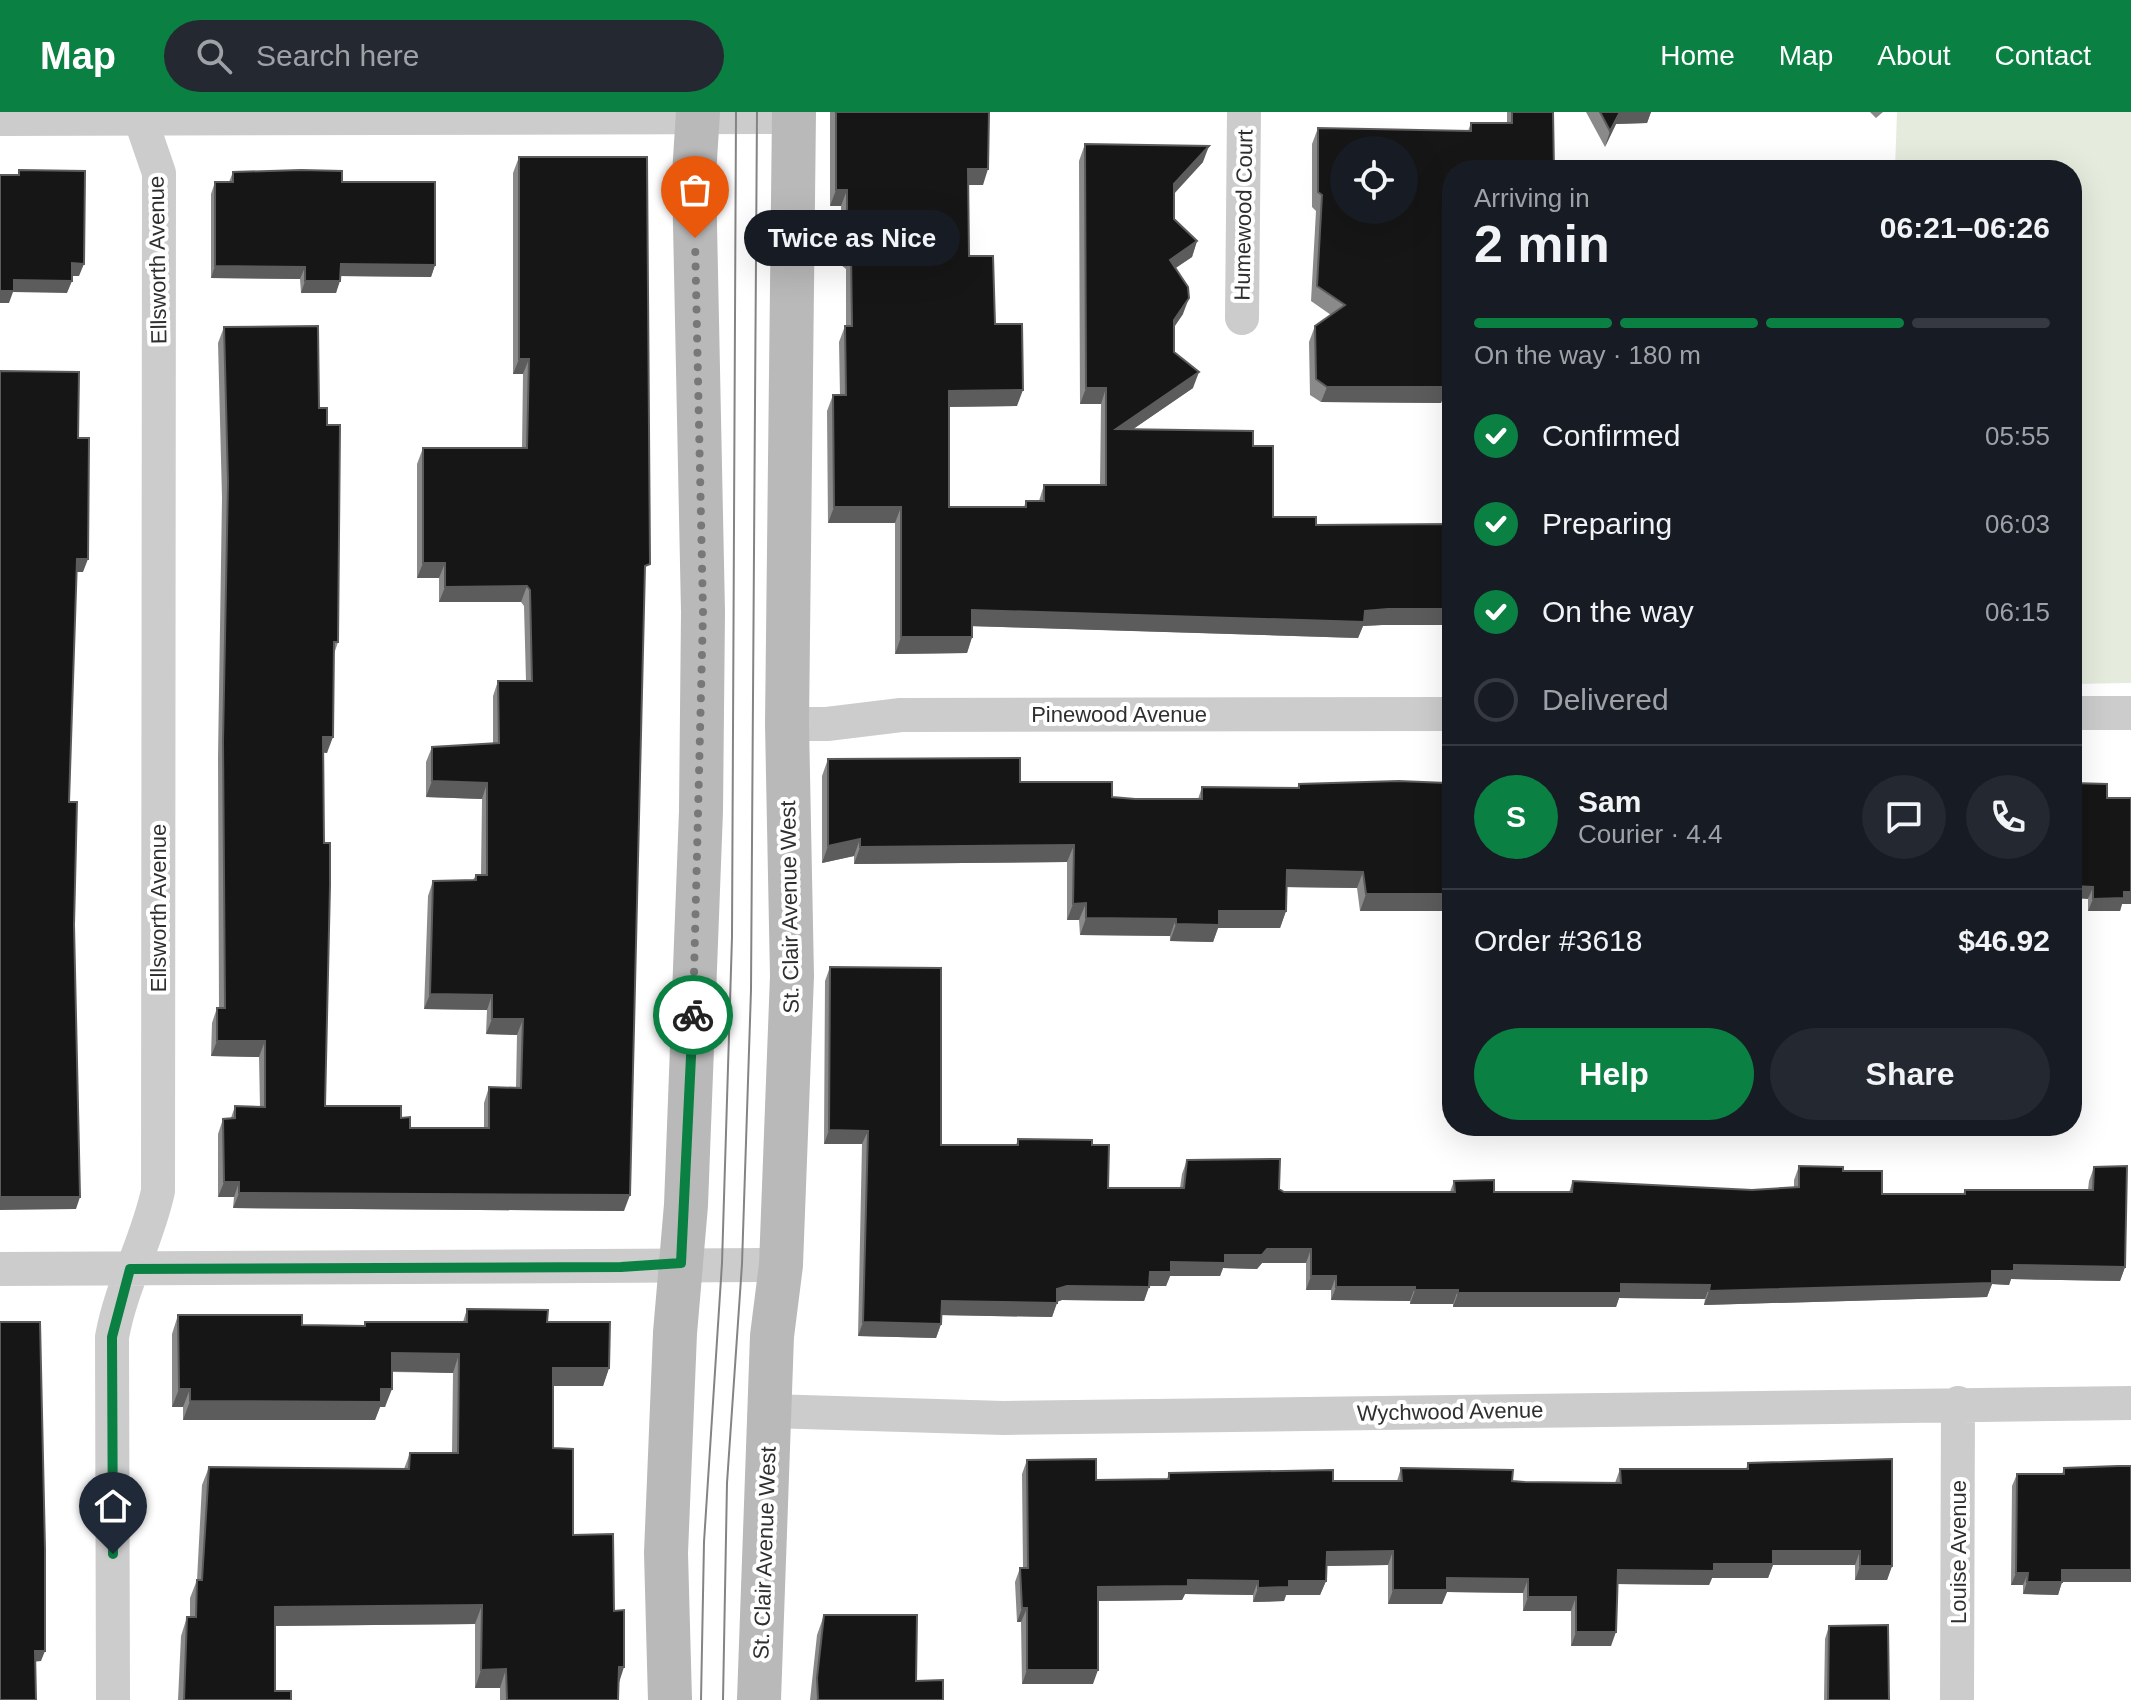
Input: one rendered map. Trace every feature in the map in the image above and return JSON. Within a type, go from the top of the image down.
[{"type":"main road","points":[[670,1700],[666,1553],[701,811],[703,612],[694,175],[698,112]]},
{"type":"main road","name":"St. Clair Avenue West","points":[[759,1700],[772,1336],[781,1265],[792,976],[787,724],[794,113]]},
{"type":"street","name":"Humewood Court","points":[[1242,318],[1244,112]]},
{"type":"street","name":"Ellsworth Avenue","points":[[113,1700],[112,1337],[130,1269],[152,1220],[158,1191],[159,173],[138,113]]},
{"type":"street","points":[[0,115],[794,113]]},
{"type":"street","points":[[2082,713],[2131,713]]},
{"type":"street","name":"Pinewood Avenue","points":[[787,724],[827,724],[901,715],[1442,714]]},
{"type":"street","points":[[0,1269],[621,1267],[681,1263],[781,1265]]},
{"type":"street","name":"Louise Avenue","points":[[1957,1700],[1958,1403]]},
{"type":"street","name":"Wychwood Avenue","points":[[769,1411],[1004,1418],[2131,1403]]},
{"type":"green space","points":[[1897,112],[2131,112],[2131,683],[2082,684],[2082,160],[1895,160]]},
{"type":"building","points":[[836,112],[989,112],[988,169],[968,169],[969,256],[993,256],[995,324],[1022,324],[1023,390],[949,391],[949,507],[1026,507],[1026,501],[1044,501],[1044,485],[1106,485],[1106,388],[1086,388],[1085,144],[1209,146],[1174,184],[1174,219],[1197,241],[1170,260],[1188,287],[1189,298],[1174,320],[1174,352],[1199,372],[1116,429],[1253,431],[1253,446],[1273,446],[1273,517],[1316,517],[1316,525],[1442,524],[1442,609],[1365,611],[1364,622],[972,610],[972,637],[901,637],[901,507],[834,507],[833,395],[846,395],[845,326],[852,326],[847,190],[836,190]]},
{"type":"building","points":[[1512,112],[1553,112],[1554,160],[1442,160],[1442,387],[1327,387],[1316,379],[1315,326],[1345,305],[1317,286],[1322,195],[1318,192],[1318,128],[1471,131],[1471,123],[1512,123]]},
{"type":"building","points":[[1600,112],[1620,112],[1610,131]]},
{"type":"building","points":[[519,157],[647,157],[650,564],[645,566],[630,1195],[239,1193],[239,1182],[224,1182],[223,1119],[235,1118],[235,1106],[265,1107],[265,1041],[217,1041],[217,1008],[225,1008],[223,741],[228,482],[224,327],[318,326],[319,408],[327,408],[327,425],[340,425],[338,642],[334,642],[333,737],[323,737],[324,843],[330,843],[325,1106],[401,1106],[401,1118],[410,1117],[410,1128],[489,1128],[489,1087],[521,1088],[523,1019],[492,1019],[492,995],[430,994],[433,881],[476,880],[476,875],[487,875],[487,783],[432,781],[432,747],[499,743],[498,681],[532,681],[530,590],[527,586],[445,587],[445,563],[423,563],[423,448],[527,448],[529,359],[519,359]]},
{"type":"building","points":[[19,170],[85,171],[84,264],[72,263],[72,281],[14,280],[14,291],[0,291],[0,175],[19,175]]},
{"type":"building","points":[[342,171],[342,182],[435,182],[435,265],[341,264],[340,281],[305,281],[305,267],[215,266],[215,182],[233,182],[233,172]]},
{"type":"building","points":[[0,371],[79,372],[78,438],[89,438],[88,559],[77,559],[69,802],[77,802],[74,925],[80,1197],[0,1197]]},
{"type":"building","points":[[1020,758],[1020,782],[1112,782],[1112,797],[1135,799],[1202,799],[1202,787],[1299,788],[1299,784],[1442,783],[1442,894],[1366,894],[1363,872],[1287,870],[1286,911],[1219,911],[1219,925],[1176,924],[1176,919],[1086,918],[1086,903],[1073,904],[1074,845],[860,847],[860,839],[828,846],[828,759]]},
{"type":"building","points":[[2082,783],[2107,784],[2107,798],[2131,798],[2131,892],[2124,892],[2124,898],[2093,899],[2093,887],[2082,886]]},
{"type":"building","points":[[830,967],[941,968],[941,1145],[1018,1145],[1018,1139],[1092,1140],[1092,1145],[1109,1145],[1108,1188],[1184,1188],[1187,1160],[1280,1159],[1279,1189],[1284,1192],[1455,1192],[1454,1181],[1494,1180],[1494,1192],[1572,1192],[1573,1181],[1752,1190],[1799,1187],[1799,1166],[1882,1171],[1882,1194],[1965,1194],[1965,1190],[2093,1190],[2094,1167],[2127,1166],[2125,1267],[2014,1265],[2014,1271],[1992,1271],[1992,1283],[1709,1291],[1710,1285],[1621,1284],[1621,1293],[1458,1293],[1458,1290],[1415,1290],[1415,1287],[1336,1287],[1336,1276],[1311,1276],[1311,1249],[1267,1249],[1262,1255],[1225,1255],[1225,1263],[1171,1262],[1171,1272],[1150,1272],[1149,1287],[1067,1286],[1057,1289],[1057,1303],[942,1301],[941,1324],[863,1322],[868,1131],[829,1130]]},
{"type":"building","points":[[467,1309],[548,1310],[547,1322],[610,1322],[609,1368],[553,1368],[553,1448],[573,1449],[573,1535],[613,1534],[614,1611],[624,1610],[624,1667],[619,1667],[618,1700],[507,1700],[506,1669],[481,1670],[482,1605],[275,1607],[275,1691],[291,1691],[291,1700],[184,1700],[187,1617],[196,1617],[197,1580],[202,1580],[209,1467],[409,1469],[410,1453],[458,1453],[459,1354],[392,1353],[392,1389],[381,1389],[381,1402],[190,1401],[190,1389],[179,1389],[178,1315],[302,1315],[302,1325],[365,1326],[365,1322],[467,1322]]},
{"type":"building","points":[[0,1322],[40,1322],[45,1651],[35,1651],[36,1700],[0,1700]]},
{"type":"building","points":[[1096,1459],[1096,1480],[1169,1479],[1169,1473],[1333,1470],[1333,1481],[1402,1481],[1401,1468],[1513,1470],[1512,1481],[1621,1483],[1620,1469],[1748,1469],[1748,1463],[1892,1459],[1892,1566],[1860,1566],[1860,1551],[1773,1551],[1773,1564],[1714,1564],[1714,1571],[1618,1570],[1616,1632],[1576,1632],[1576,1597],[1528,1597],[1528,1579],[1447,1578],[1447,1590],[1393,1590],[1393,1551],[1327,1552],[1326,1581],[1289,1581],[1289,1587],[1258,1588],[1258,1581],[1188,1580],[1188,1586],[1098,1587],[1098,1670],[1027,1670],[1027,1608],[1022,1608],[1020,1568],[1028,1568],[1027,1460]]},
{"type":"building","points":[[2131,1466],[2131,1570],[2062,1570],[2062,1582],[2027,1582],[2028,1573],[2016,1573],[2017,1474],[2064,1474],[2064,1468]]},
{"type":"building","points":[[824,1615],[917,1615],[916,1681],[943,1680],[943,1700],[818,1700],[817,1678]]},
{"type":"building","points":[[1888,1625],[1889,1700],[1828,1700],[1829,1626]]},
{"type":"tram line","points":[[701,1700],[704,1542],[722,1263],[732,937],[736,112]]},
{"type":"tram line","points":[[723,1700],[727,1483],[742,1264],[751,990],[757,112]]},
{"type":"way so far","points":[[693,1015],[701,811],[703,612],[697,457],[695,238]]},
{"type":"place","name":"Twice as Nice","points":[[695,238]]},
{"type":"route","points":[[113,1554],[112,1337],[130,1269],[621,1267],[681,1263],[693,1015]]}]
